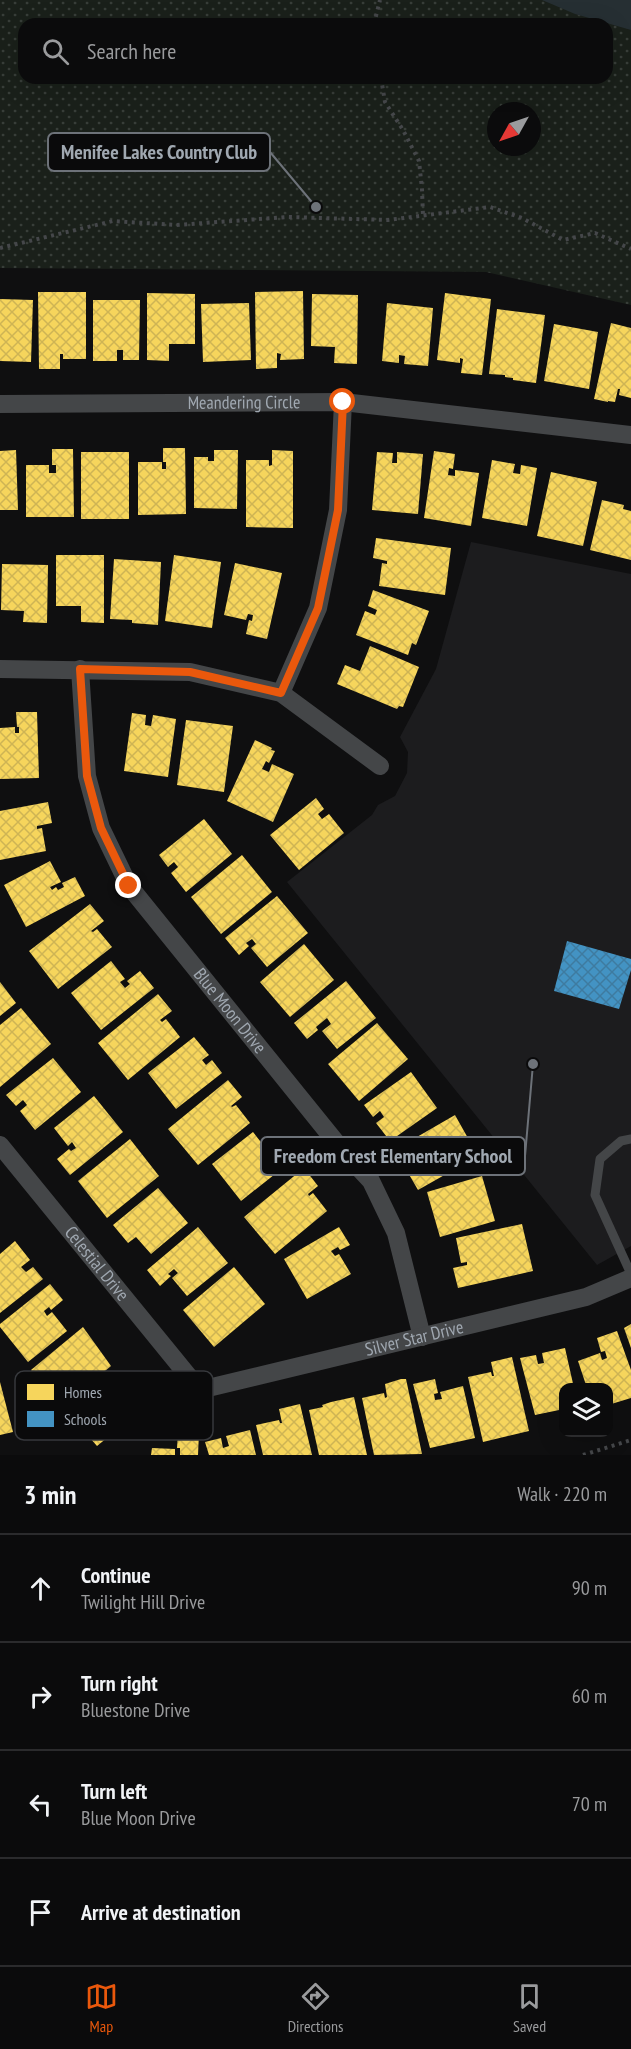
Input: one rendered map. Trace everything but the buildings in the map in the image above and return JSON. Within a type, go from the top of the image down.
[{"type":"street","name":"Meandering Circle","points":[[0,404],[343,402],[631,435]]},
{"type":"street","points":[[281,693],[318,608],[338,510],[343,402]]},
{"type":"street","points":[[0,669],[190,672],[281,693],[380,766]]},
{"type":"street","name":"Blue Moon Drive","points":[[80,669],[87,776],[101,828],[129,886],[343,1151],[371,1181],[396,1233],[422,1337]]},
{"type":"street","name":"Celestial Drive","points":[[0,1144],[184,1371]]},
{"type":"street","name":"Silver Star Drive","points":[[213,1387],[586,1297],[631,1276]]},
{"type":"lane","points":[[631,1139],[621,1141],[600,1159],[596,1195],[631,1276]]},
{"type":"path","points":[[376,18],[380,0]]},
{"type":"path","points":[[382,84],[385,102],[419,161],[423,216]]},
{"type":"path","points":[[0,248],[113,221],[176,225],[288,218],[388,220],[490,207],[522,218],[563,240],[595,233],[631,249]]},
{"type":"path","points":[[582,1455],[631,1440]]},
{"type":"shaded area","points":[[0,0],[631,0],[631,305],[486,272],[0,268]]},
{"type":"shaded area","points":[[542,0],[631,0],[631,30],[613,25],[613,18],[589,18]]},
{"type":"shaded area","points":[[471,542],[631,574],[631,1246],[597,1265],[287,882],[372,815],[378,805],[395,796],[407,773],[408,752],[400,737],[436,669]]},
{"type":"place","name":"Menifee Lakes Country Club","points":[[316,207]]},
{"type":"place","name":"Freedom Crest Elementary School","points":[[533,1064]]},
{"type":"route","points":[[129,886],[101,828],[87,776],[80,669],[190,672],[281,693],[318,608],[338,510],[343,402]]}]
